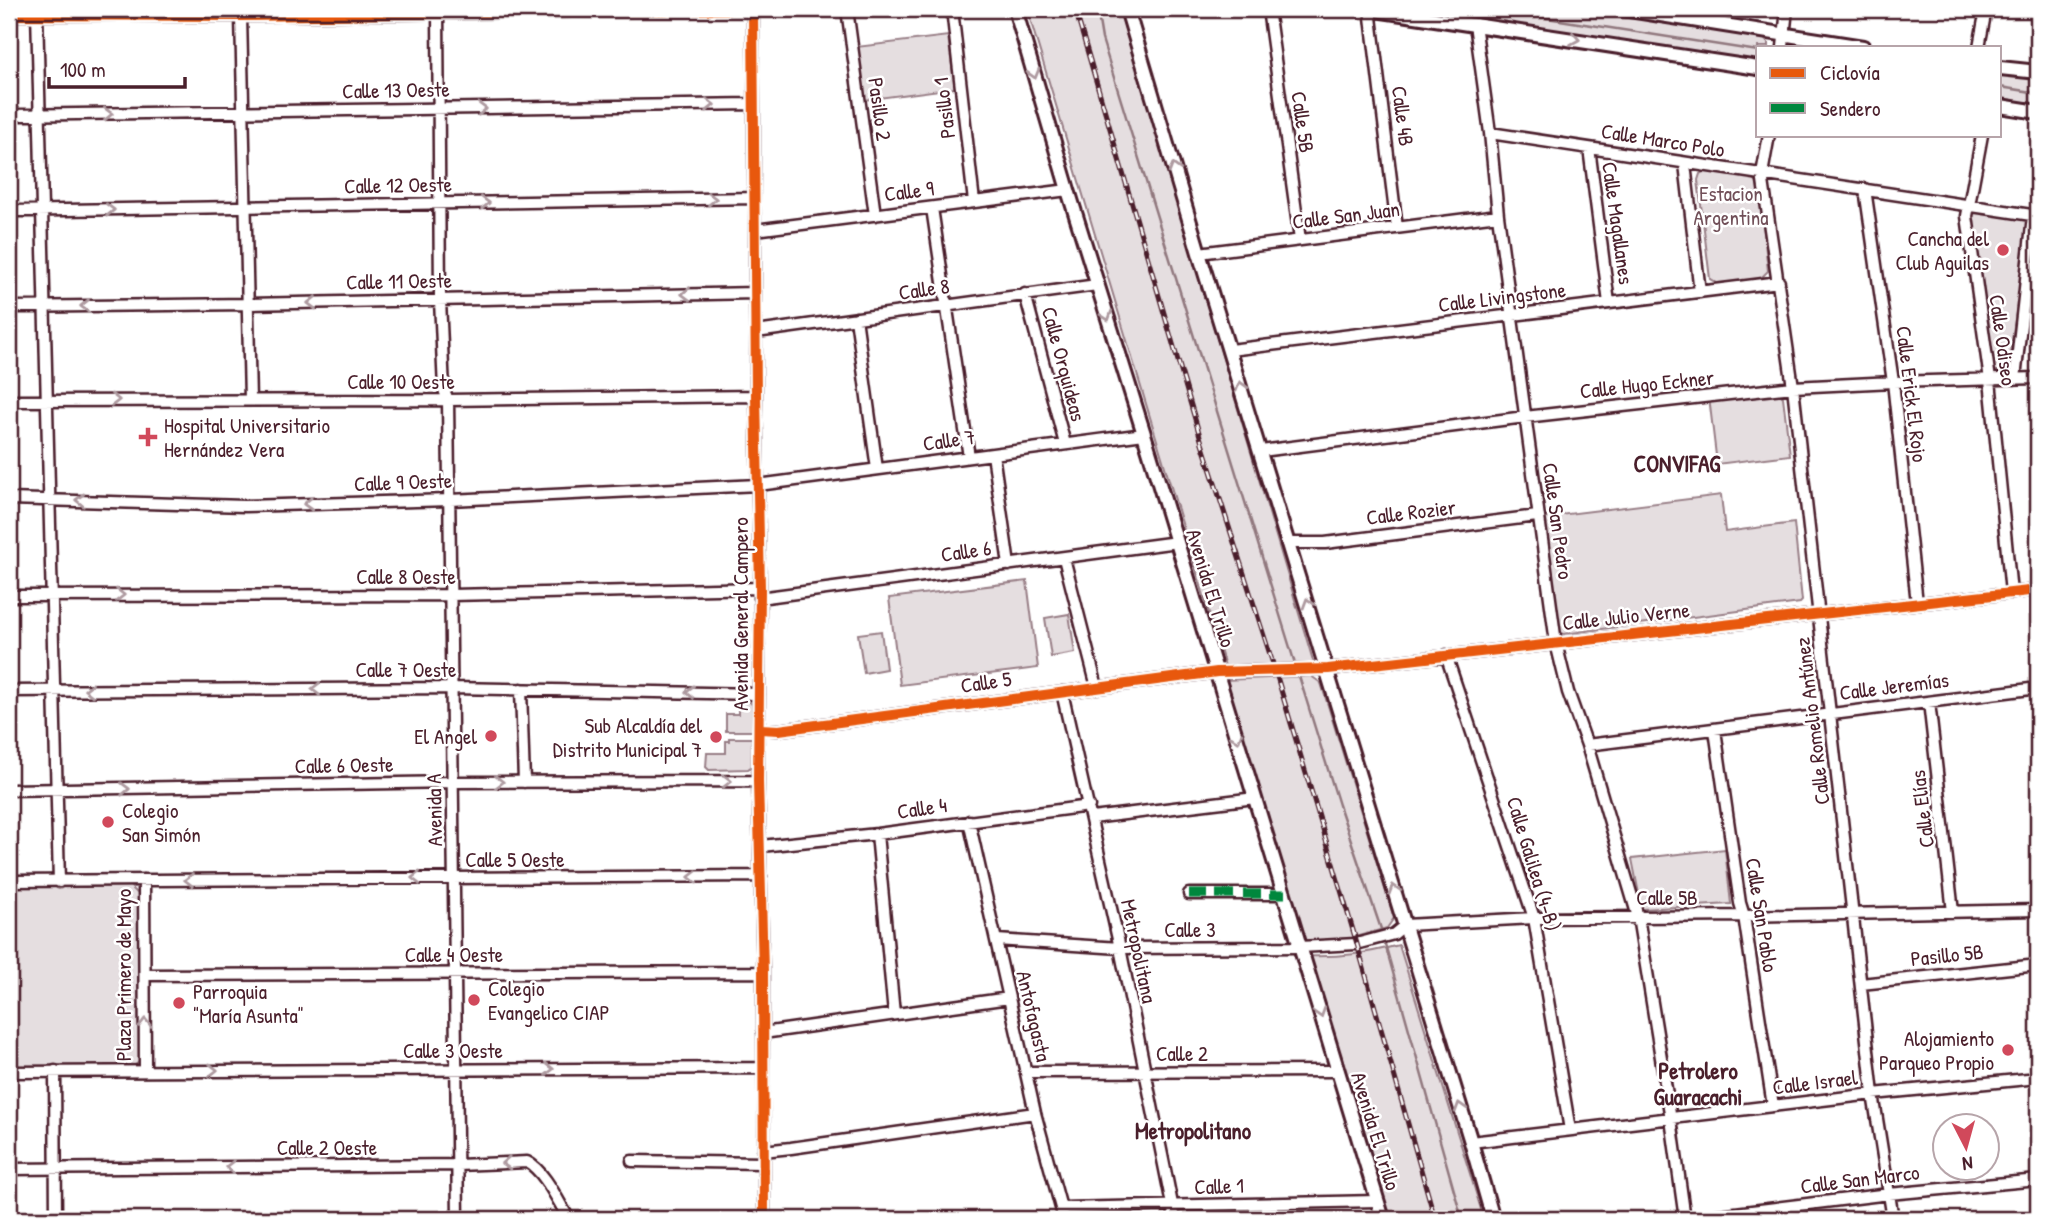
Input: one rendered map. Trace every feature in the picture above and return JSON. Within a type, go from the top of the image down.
[{"type":"main road","name":"Avenida El Trillo","points":[[1015,9],[1383,1219]]},
{"type":"main road","points":[[1127,9],[1493,1219]]},
{"type":"main road","points":[[1369,9],[1756,68]]},
{"type":"main road","points":[[1623,9],[1686,14],[1783,42],[1847,46]]},
{"type":"main road","points":[[2002,68],[2038,72]]},
{"type":"main road","points":[[2002,106],[2038,112]]},
{"type":"street","points":[[9,15],[37,12],[136,12],[241,16],[332,12],[753,9]]},
{"type":"street","name":"Avenida General Campero","points":[[753,9],[764,1219]]},
{"type":"street","name":"Pasillo 2","points":[[847,9],[875,215]]},
{"type":"street","name":"Pasillo 1","points":[[951,9],[974,202]]},
{"type":"street","name":"Calle 5B","points":[[1268,9],[1300,240]]},
{"type":"street","name":"Calle 4B","points":[[1369,9],[1397,228]]},
{"type":"street","points":[[1783,42],[1787,9]]},
{"type":"street","points":[[1979,46],[1986,9]]},
{"type":"street","name":"Avenida A","points":[[438,11],[440,300],[444,390],[448,400],[450,500],[458,1219]]},
{"type":"street","points":[[37,12],[59,881]]},
{"type":"street","points":[[241,16],[250,400]]},
{"type":"street","name":"Calle San Pedro","points":[[1475,24],[1537,516],[1556,643],[1568,692],[1587,745],[1638,917],[1686,1219]]},
{"type":"street","name":"Calle 13 Oeste","points":[[9,115],[753,104]]},
{"type":"street","name":"Calle Marco Polo","points":[[1490,133],[2036,216]]},
{"type":"street","name":"Calle Romelio Antúnez","points":[[1769,136],[1762,174],[1793,387],[1873,1094],[1893,1219]]},
{"type":"street","name":"Calle Odiseo","points":[[1982,136],[1966,216],[1990,380],[2011,593]]},
{"type":"street","name":"Calle Magallanes","points":[[1589,148],[1609,303]]},
{"type":"street","points":[[1685,164],[1700,292]]},
{"type":"street","name":"Calle Erick El Rojo","points":[[1865,189],[1893,382],[1917,603]]},
{"type":"street","name":"Calle 9","points":[[755,230],[1068,190]]},
{"type":"street","name":"Calle 12 Oeste","points":[[9,211],[754,198]]},
{"type":"street","points":[[932,208],[969,457]]},
{"type":"street","name":"Calle San Juan","points":[[1199,253],[1498,215]]},
{"type":"street","points":[[2015,379],[2036,216]]},
{"type":"street","name":"Calle Livingstone","points":[[1230,349],[1779,282]]},
{"type":"street","name":"Calle 8","points":[[756,332],[1097,285]]},
{"type":"street","name":"Calle 11 Oeste","points":[[9,307],[755,293]]},
{"type":"street","name":"Calle Orquideas","points":[[1025,295],[1065,444]]},
{"type":"street","points":[[856,318],[877,469]]},
{"type":"street","name":"Calle Hugo Eckner","points":[[1261,451],[1525,417],[1793,387],[2038,378]]},
{"type":"street","name":"Calle 10 Oeste","points":[[9,401],[756,396]]},
{"type":"street","name":"Calle 7","points":[[758,485],[1144,434]]},
{"type":"street","points":[[993,454],[1009,565]]},
{"type":"street","name":"Calle 9 Oeste","points":[[9,499],[245,506],[450,500],[758,485]]},
{"type":"street","name":"Calle Rozier","points":[[1289,543],[1325,543],[1537,516]]},
{"type":"street","name":"Calle 6","points":[[760,593],[1009,565],[1177,542]]},
{"type":"street","points":[[1064,558],[1097,687]]},
{"type":"street","name":"Calle Julio Verne","points":[[1217,672],[1325,669],[2038,590]]},
{"type":"street","name":"Calle 8 Oeste","points":[[9,596],[760,593]]},
{"type":"street","name":"Calle Galilea (4-B)","points":[[1446,656],[1534,918],[1570,1130]]},
{"type":"street","name":"Calle 5","points":[[760,729],[779,730],[1217,672]]},
{"type":"street","name":"Calle 7 Oeste","points":[[9,691],[452,688],[759,694]]},
{"type":"street","name":"Calle Jeremías","points":[[1587,745],[2038,688]]},
{"type":"street","points":[[521,689],[524,782]]},
{"type":"street","name":"Metropolitana","points":[[1062,692],[1120,948],[1175,1219]]},
{"type":"street","name":"Calle Elías","points":[[1928,702],[1953,912]]},
{"type":"street","name":"Calle San Pablo","points":[[1715,730],[1773,1106]]},
{"type":"street","name":"Calle 6 Oeste","points":[[9,790],[453,782],[758,781]]},
{"type":"street","points":[[1092,818],[1255,798]]},
{"type":"street","name":"Calle 4","points":[[761,846],[877,834],[1089,806]]},
{"type":"street","name":"Antofagasta","points":[[969,821],[1035,1113],[1063,1214]]},
{"type":"street","points":[[877,834],[894,1014]]},
{"type":"street","name":"Calle 5 Oeste","points":[[144,880],[761,876]]},
{"type":"street","name":"Plaza Primero de Mayo","points":[[9,881],[144,880],[145,975],[145,1070],[9,1072]]},
{"type":"street","points":[[1189,894],[1284,894]]},
{"type":"street","name":"Calle 5B","points":[[1300,947],[1356,944],[1394,934],[1405,925],[1534,918],[2038,909]]},
{"type":"street","name":"Calle 3","points":[[997,940],[1120,948],[1300,947]]},
{"type":"street","name":"Pasillo 5B","points":[[1861,984],[2038,965]]},
{"type":"street","name":"Calle 4 Oeste","points":[[145,975],[763,972]]},
{"type":"street","points":[[763,1033],[1009,998]]},
{"type":"street","name":"Calle 3 Oeste","points":[[145,1070],[762,1068]]},
{"type":"street","points":[[55,1071],[56,1219]]},
{"type":"street","name":"Calle 2","points":[[1027,1072],[1337,1071]]},
{"type":"street","name":"Calle Israel","points":[[1471,1142],[1873,1094],[2038,1078]]},
{"type":"street","points":[[763,1150],[1035,1113]]},
{"type":"street","points":[[632,1161],[763,1163]]},
{"type":"street","name":"Calle 2 Oeste","points":[[9,1169],[527,1162],[534,1165],[569,1219]]},
{"type":"street","name":"Calle San Marco","points":[[1686,1219],[1889,1194],[2038,1180]]},
{"type":"street","name":"Calle 1","points":[[1063,1214],[1172,1207],[1377,1200]]},
{"type":"green space","points":[[1027,9],[1119,9],[1314,664],[1225,666]]},
{"type":"green space","points":[[1395,9],[1589,9],[1761,35],[1768,46],[1756,46],[1756,62]]},
{"type":"green space","points":[[948,36],[955,88],[864,100],[856,47]]},
{"type":"green space","points":[[2002,72],[2038,78],[2038,107],[2002,101]]},
{"type":"green space","name":"Estacion Argentina","points":[[1705,171],[1747,177],[1759,184],[1768,271],[1759,280],[1719,284],[1710,279],[1698,180],[1700,174]]},
{"type":"green space","points":[[1976,211],[2028,219],[2029,223],[2008,368],[2002,371],[1993,371],[1971,213]]},
{"type":"green space","points":[[1777,391],[1783,397],[1790,455],[1717,464],[1709,397]]},
{"type":"green space","points":[[1721,495],[1725,532],[1794,523],[1802,601],[1800,603],[1564,634],[1557,630],[1543,517]]},
{"type":"green space","points":[[1027,581],[1038,668],[900,685],[889,598]]},
{"type":"green space","points":[[1069,614],[1075,653],[1051,657],[1045,618]]},
{"type":"green space","points":[[881,631],[886,669],[864,673],[858,634]]},
{"type":"green space","points":[[1311,676],[1321,683],[1394,918],[1387,928],[1348,939],[1301,941],[1223,680]]},
{"type":"green space","points":[[738,699],[749,701],[753,706],[752,731],[726,731],[726,714],[738,714]]},
{"type":"green space","points":[[729,738],[752,738],[752,766],[748,769],[709,770],[706,767],[707,753],[726,753],[726,741],[729,741]]},
{"type":"green space","points":[[1725,849],[1731,904],[1642,909],[1632,859]]},
{"type":"green space","points":[[9,886],[130,886],[138,894],[141,1058],[134,1066],[9,1067]]},
{"type":"green space","points":[[1399,945],[1484,1219],[1387,1219],[1306,956],[1353,954]]},
{"type":"waterway","points":[[1097,9],[1102,39],[1296,667]]},
{"type":"waterway","points":[[1488,9],[1756,51]]},
{"type":"waterway","points":[[2002,87],[2038,93]]},
{"type":"waterway","points":[[1298,673],[1381,929]]},
{"type":"waterway","points":[[1385,944],[1462,1219]]},
{"type":"railway","points":[[1075,9],[1202,443],[1275,670],[1355,937],[1435,1219]]},
{"type":"marked path","points":[[1189,894],[1285,894]]},
{"type":"cycle path","points":[[9,15],[241,16],[753,9],[764,1219]]},
{"type":"cycle path","points":[[760,729],[779,730],[1217,672],[1328,669],[2038,590]]},
{"type":"place","name":"Cancha del Club Aguilas","points":[[2003,250]]},
{"type":"place","name":"Hospital Universitario Hernández Vera","points":[[148,437]]},
{"type":"place","name":"El Angel","points":[[491,736]]},
{"type":"place","name":"Sub Alcaldía del Distrito Municipal 7","points":[[716,737]]},
{"type":"place","name":"Colegio San Simón","points":[[108,822]]},
{"type":"place","name":"Colegio Evangelico CIAP","points":[[474,1000]]},
{"type":"place","name":"Parroquia \"María Asunta\"","points":[[179,1003]]},
{"type":"place","name":"Alojamiento Parqueo Propio","points":[[2008,1050]]},
{"type":"district","name":"CONVIFAG","points":[[1677,463]]},
{"type":"district","name":"Petrolero Guaracachi","points":[[1698,1083]]},
{"type":"district","name":"Metropolitano","points":[[1193,1130]]}]
